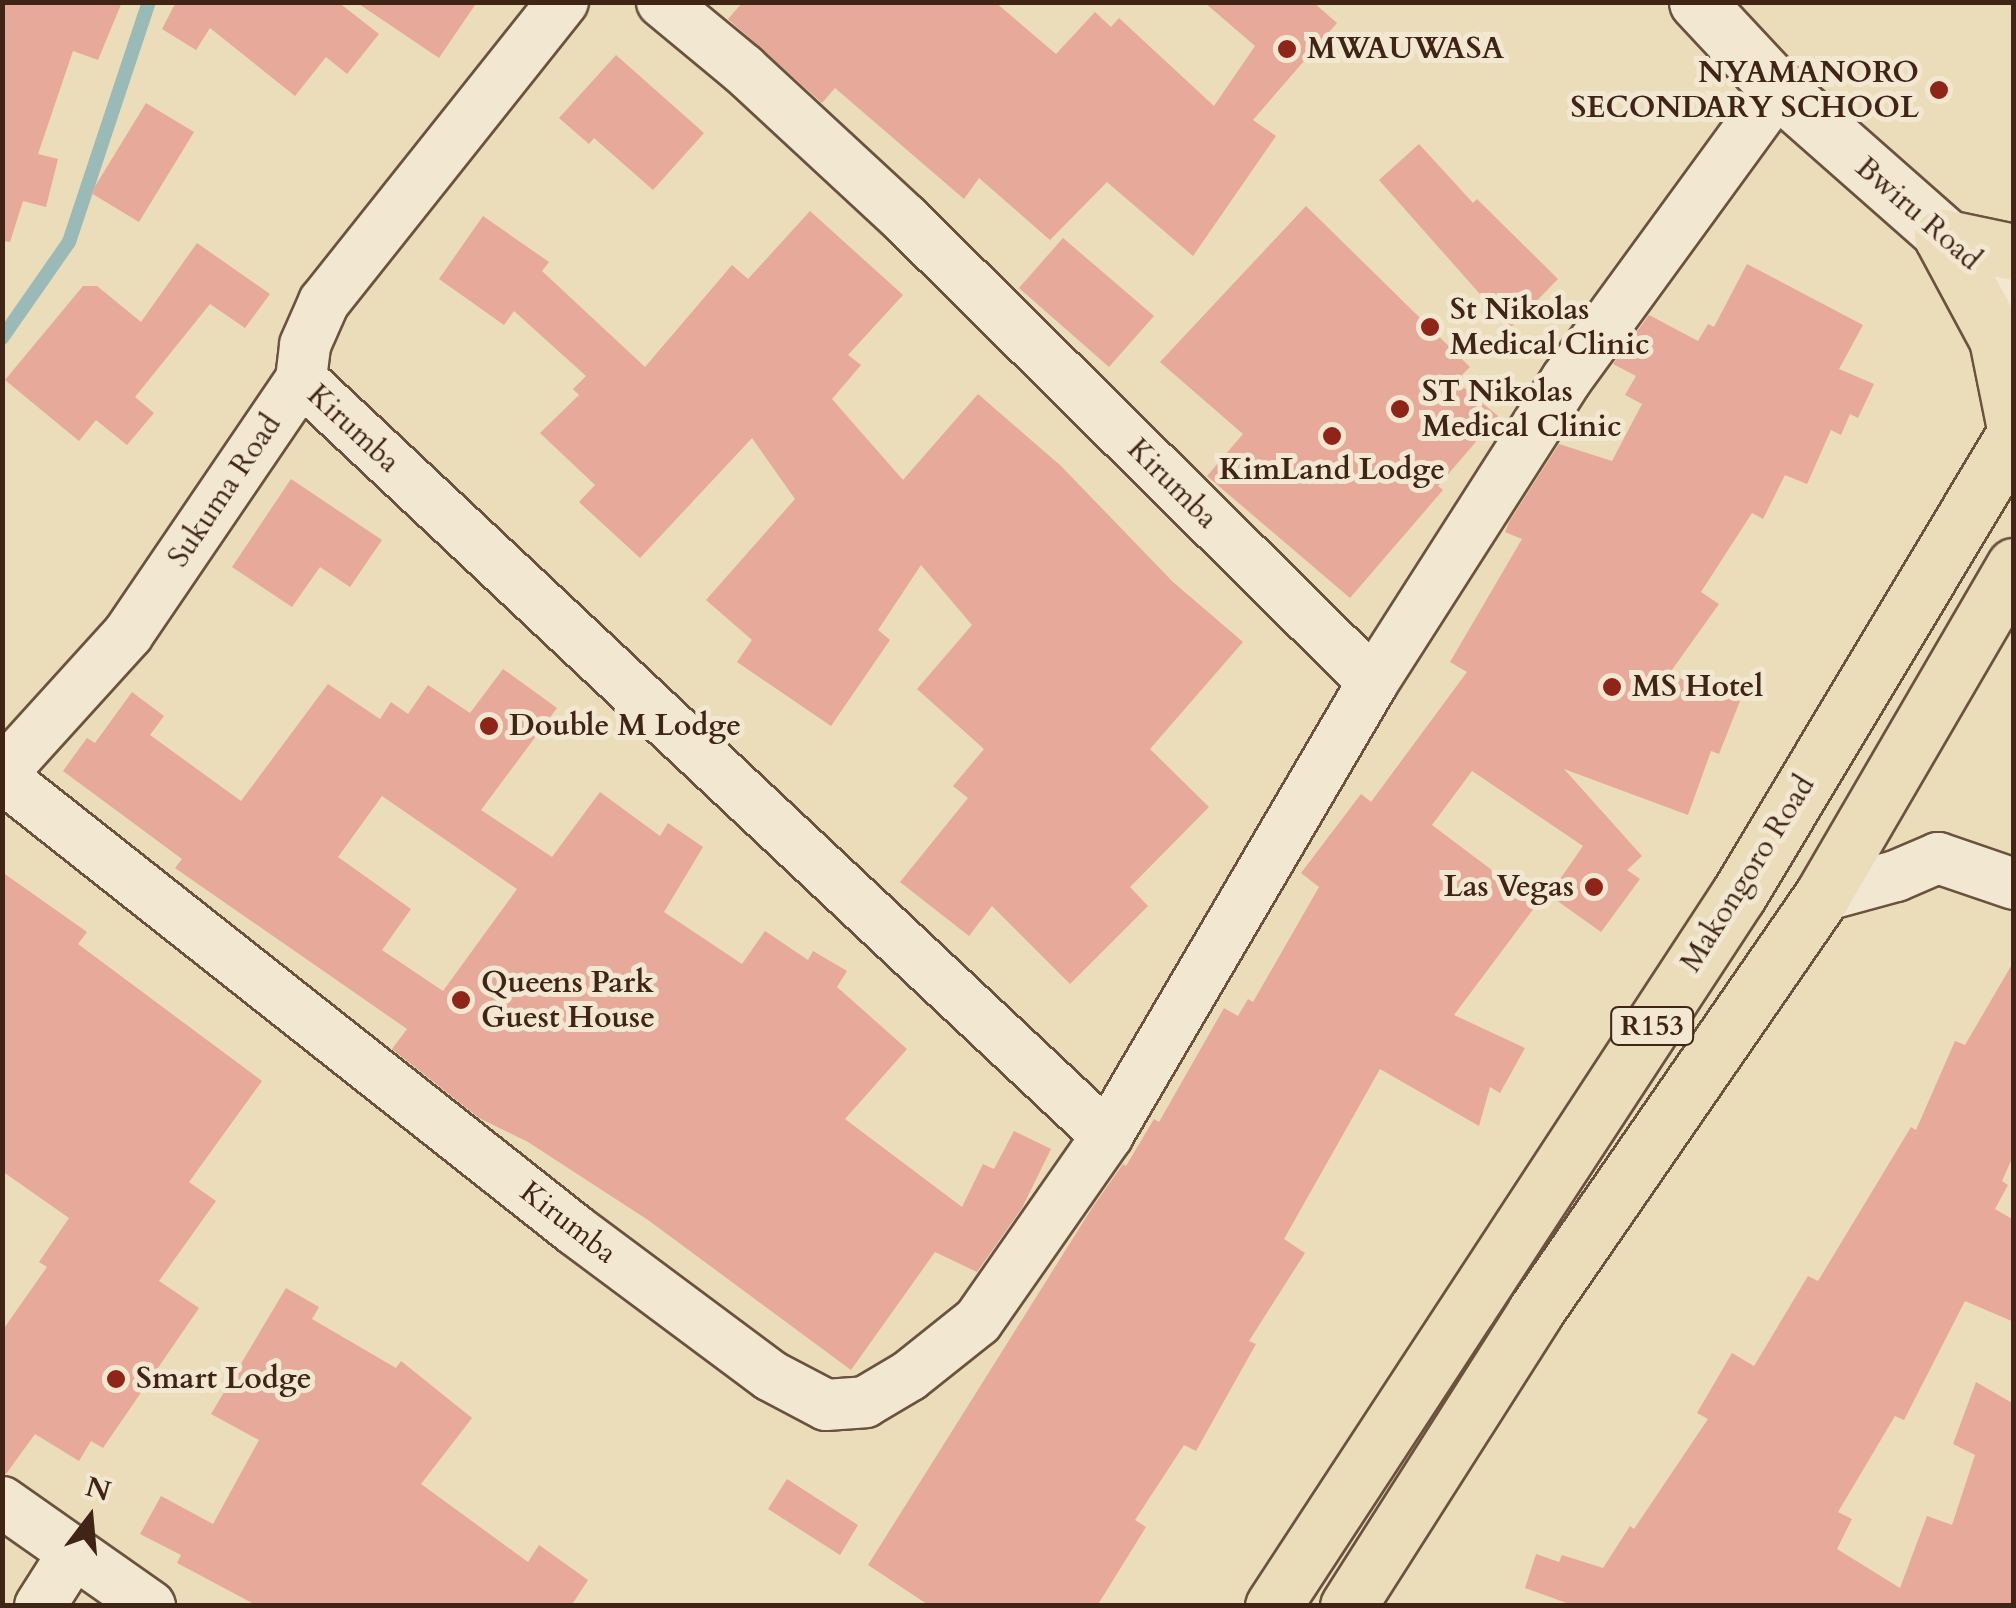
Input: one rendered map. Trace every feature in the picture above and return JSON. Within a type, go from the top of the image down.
[{"type":"main road","name":"Bwiru Road","points":[[1696,2],[1778,88],[2014,297]]},
{"type":"main road","points":[[1942,236],[2014,252]]},
{"type":"main road","points":[[1942,236],[1997,339],[2014,423]]},
{"type":"main road","name":"Makongoro Road","points":[[1273,1606],[1739,894],[2014,435]]},
{"type":"main road","name":"R153","points":[[1348,1606],[1535,1312],[1822,896],[2014,566]]},
{"type":"street","name":"Sukuma Road","points":[[2,776],[128,634],[300,379],[305,345],[324,302],[564,2]]},
{"type":"street","name":"Kirumba","points":[[662,2],[743,70],[905,219],[1373,682]]},
{"type":"street","name":"Kirumba","points":[[2,776],[576,1230],[771,1376],[826,1405],[866,1402],[909,1376],[978,1320],[1106,1136],[1373,682],[1566,380],[1778,88]]},
{"type":"street","name":"Kirumba","points":[[300,379],[1106,1136]]},
{"type":"street","points":[[1822,896],[1896,876],[1938,858],[2014,884]]},
{"type":"street","points":[[2,1502],[150,1606]]},
{"type":"street","points":[[40,1606],[73,1554]]},
{"type":"building","points":[[2,2],[122,2],[98,60],[73,51],[38,154],[58,159],[46,207],[23,201],[10,242],[2,241]]},
{"type":"building","points":[[176,2],[338,2],[379,34],[347,74],[326,57],[295,96],[210,28],[196,50],[162,29]]},
{"type":"building","points":[[356,2],[477,2],[439,58]]},
{"type":"building","points":[[743,2],[995,2],[1056,54],[1095,12],[1111,27],[1119,18],[1214,106],[1255,46],[1204,2],[1313,2],[1337,23],[1253,120],[1276,136],[1193,256],[1107,182],[1050,240],[979,178],[964,199],[835,88],[822,103],[728,19]]},
{"type":"building","points":[[616,55],[704,133],[653,190],[594,138],[589,144],[559,118]]},
{"type":"building","points":[[146,103],[194,132],[139,222],[91,193]]},
{"type":"building","points":[[1419,144],[1473,203],[1477,199],[1558,279],[1510,328],[1379,180]]},
{"type":"building","points":[[1306,206],[1470,367],[1456,381],[1498,416],[1438,486],[1443,490],[1350,598],[1207,476],[1243,434],[1160,362]]},
{"type":"building","points":[[810,211],[903,295],[848,355],[861,365],[832,399],[903,480],[978,394],[1061,466],[1173,582],[1243,642],[1150,749],[1209,807],[1130,887],[1148,906],[1070,984],[992,906],[969,936],[900,882],[968,798],[953,786],[984,749],[917,689],[972,625],[921,565],[878,630],[890,640],[831,726],[737,662],[752,640],[706,600],[795,499],[752,438],[640,558],[579,502],[595,485],[540,433],[579,395],[573,389],[586,376],[514,311],[504,325],[439,279],[483,216],[549,262],[542,271],[645,367],[732,265],[748,279]]},
{"type":"building","points":[[1063,238],[1154,316],[1109,367],[1019,288]]},
{"type":"building","points":[[197,243],[270,294],[245,328],[210,304],[135,397],[154,413],[127,445],[96,420],[79,441],[5,380],[83,286],[97,286],[141,322]]},
{"type":"building","points":[[1747,264],[1863,325],[1839,369],[1874,384],[1858,418],[1850,414],[1841,435],[1831,430],[1807,484],[1785,475],[1763,519],[1752,513],[1701,592],[1719,604],[1669,674],[1740,701],[1719,754],[1711,751],[1688,815],[1564,769],[1642,856],[1627,870],[1640,879],[1601,932],[1549,895],[1583,846],[1472,771],[1432,825],[1537,904],[1454,1015],[1525,1048],[1500,1093],[1490,1087],[1479,1126],[1380,1069],[1284,1239],[1305,1253],[1249,1341],[1256,1344],[1196,1451],[1184,1445],[1135,1520],[1146,1527],[1097,1606],[930,1606],[868,1565],[1092,1208],[1123,1164],[1126,1166],[1154,1119],[1159,1122],[1224,1008],[1238,1016],[1248,999],[1253,1002],[1319,887],[1301,873],[1361,794],[1371,802],[1467,672],[1450,662],[1522,539],[1505,532],[1509,522],[1559,444],[1612,461],[1642,404],[1625,395],[1636,376],[1613,364],[1649,315],[1698,341],[1708,324],[1714,327]]},
{"type":"building","points":[[291,479],[382,540],[350,587],[320,567],[292,607],[232,567]]},
{"type":"building","points":[[503,669],[557,708],[481,810],[552,857],[600,792],[660,836],[668,823],[703,847],[664,912],[742,964],[765,931],[808,960],[813,951],[847,971],[837,987],[907,1049],[845,1119],[962,1207],[983,1164],[994,1169],[1014,1131],[1051,1149],[1022,1208],[977,1272],[935,1252],[851,1370],[648,1220],[528,1142],[479,1118],[392,1049],[407,1029],[175,868],[182,859],[63,771],[87,738],[95,743],[132,692],[164,716],[150,735],[241,801],[328,684],[380,719],[391,702],[408,714],[428,685],[470,713]],"holes":[[[382,796],[517,889],[443,991],[382,950],[411,909],[338,857]]]},
{"type":"building","points":[[2,872],[87,932],[78,944],[262,1081],[189,1182],[216,1201],[159,1281],[199,1308],[103,1448],[91,1441],[79,1461],[35,1434],[6,1474],[2,1474],[2,1331],[47,1267],[39,1262],[69,1218],[2,1171]]},
{"type":"building","points":[[2014,961],[2014,1154],[2002,1181],[2008,1185],[1995,1209],[2014,1220],[2014,1322],[1965,1301],[1904,1420],[1895,1416],[1838,1512],[1852,1519],[1837,1549],[1900,1588],[1927,1516],[1952,1525],[1975,1455],[1953,1444],[1976,1382],[2014,1404],[2014,1606],[1575,1606],[1525,1588],[1536,1554],[1559,1562],[1562,1555],[1603,1568],[1630,1526],[1634,1529],[1708,1419],[1697,1413],[1732,1353],[1754,1366],[1808,1276],[1818,1281],[1911,1127],[1916,1130],[1955,1041],[1965,1045]]},
{"type":"building","points":[[286,1288],[319,1307],[312,1319],[396,1368],[401,1361],[472,1418],[421,1484],[528,1562],[539,1545],[588,1580],[571,1606],[258,1606],[177,1563],[181,1555],[140,1534],[161,1496],[213,1524],[259,1440],[211,1414]]},
{"type":"building","points":[[787,1479],[858,1525],[840,1555],[768,1509]]},
{"type":"waterway","points":[[2,338],[69,242],[149,2]]},
{"type":"place","name":"MWAUWASA","points":[[1287,49]]},
{"type":"place","name":"NYAMANORO SECONDARY SCHOOL","points":[[1939,90]]},
{"type":"place","name":"St Nikolas Medical Clinic","points":[[1430,327]]},
{"type":"place","name":"ST Nikolas Medical Clinic","points":[[1400,409]]},
{"type":"place","name":"KimLand Lodge","points":[[1332,436]]},
{"type":"place","name":"MS Hotel","points":[[1612,687]]},
{"type":"place","name":"Double M Lodge","points":[[489,726]]},
{"type":"place","name":"Las Vegas","points":[[1594,887]]},
{"type":"place","name":"Queens Park Guest House","points":[[461,1000]]},
{"type":"place","name":"Smart Lodge","points":[[116,1379]]}]
